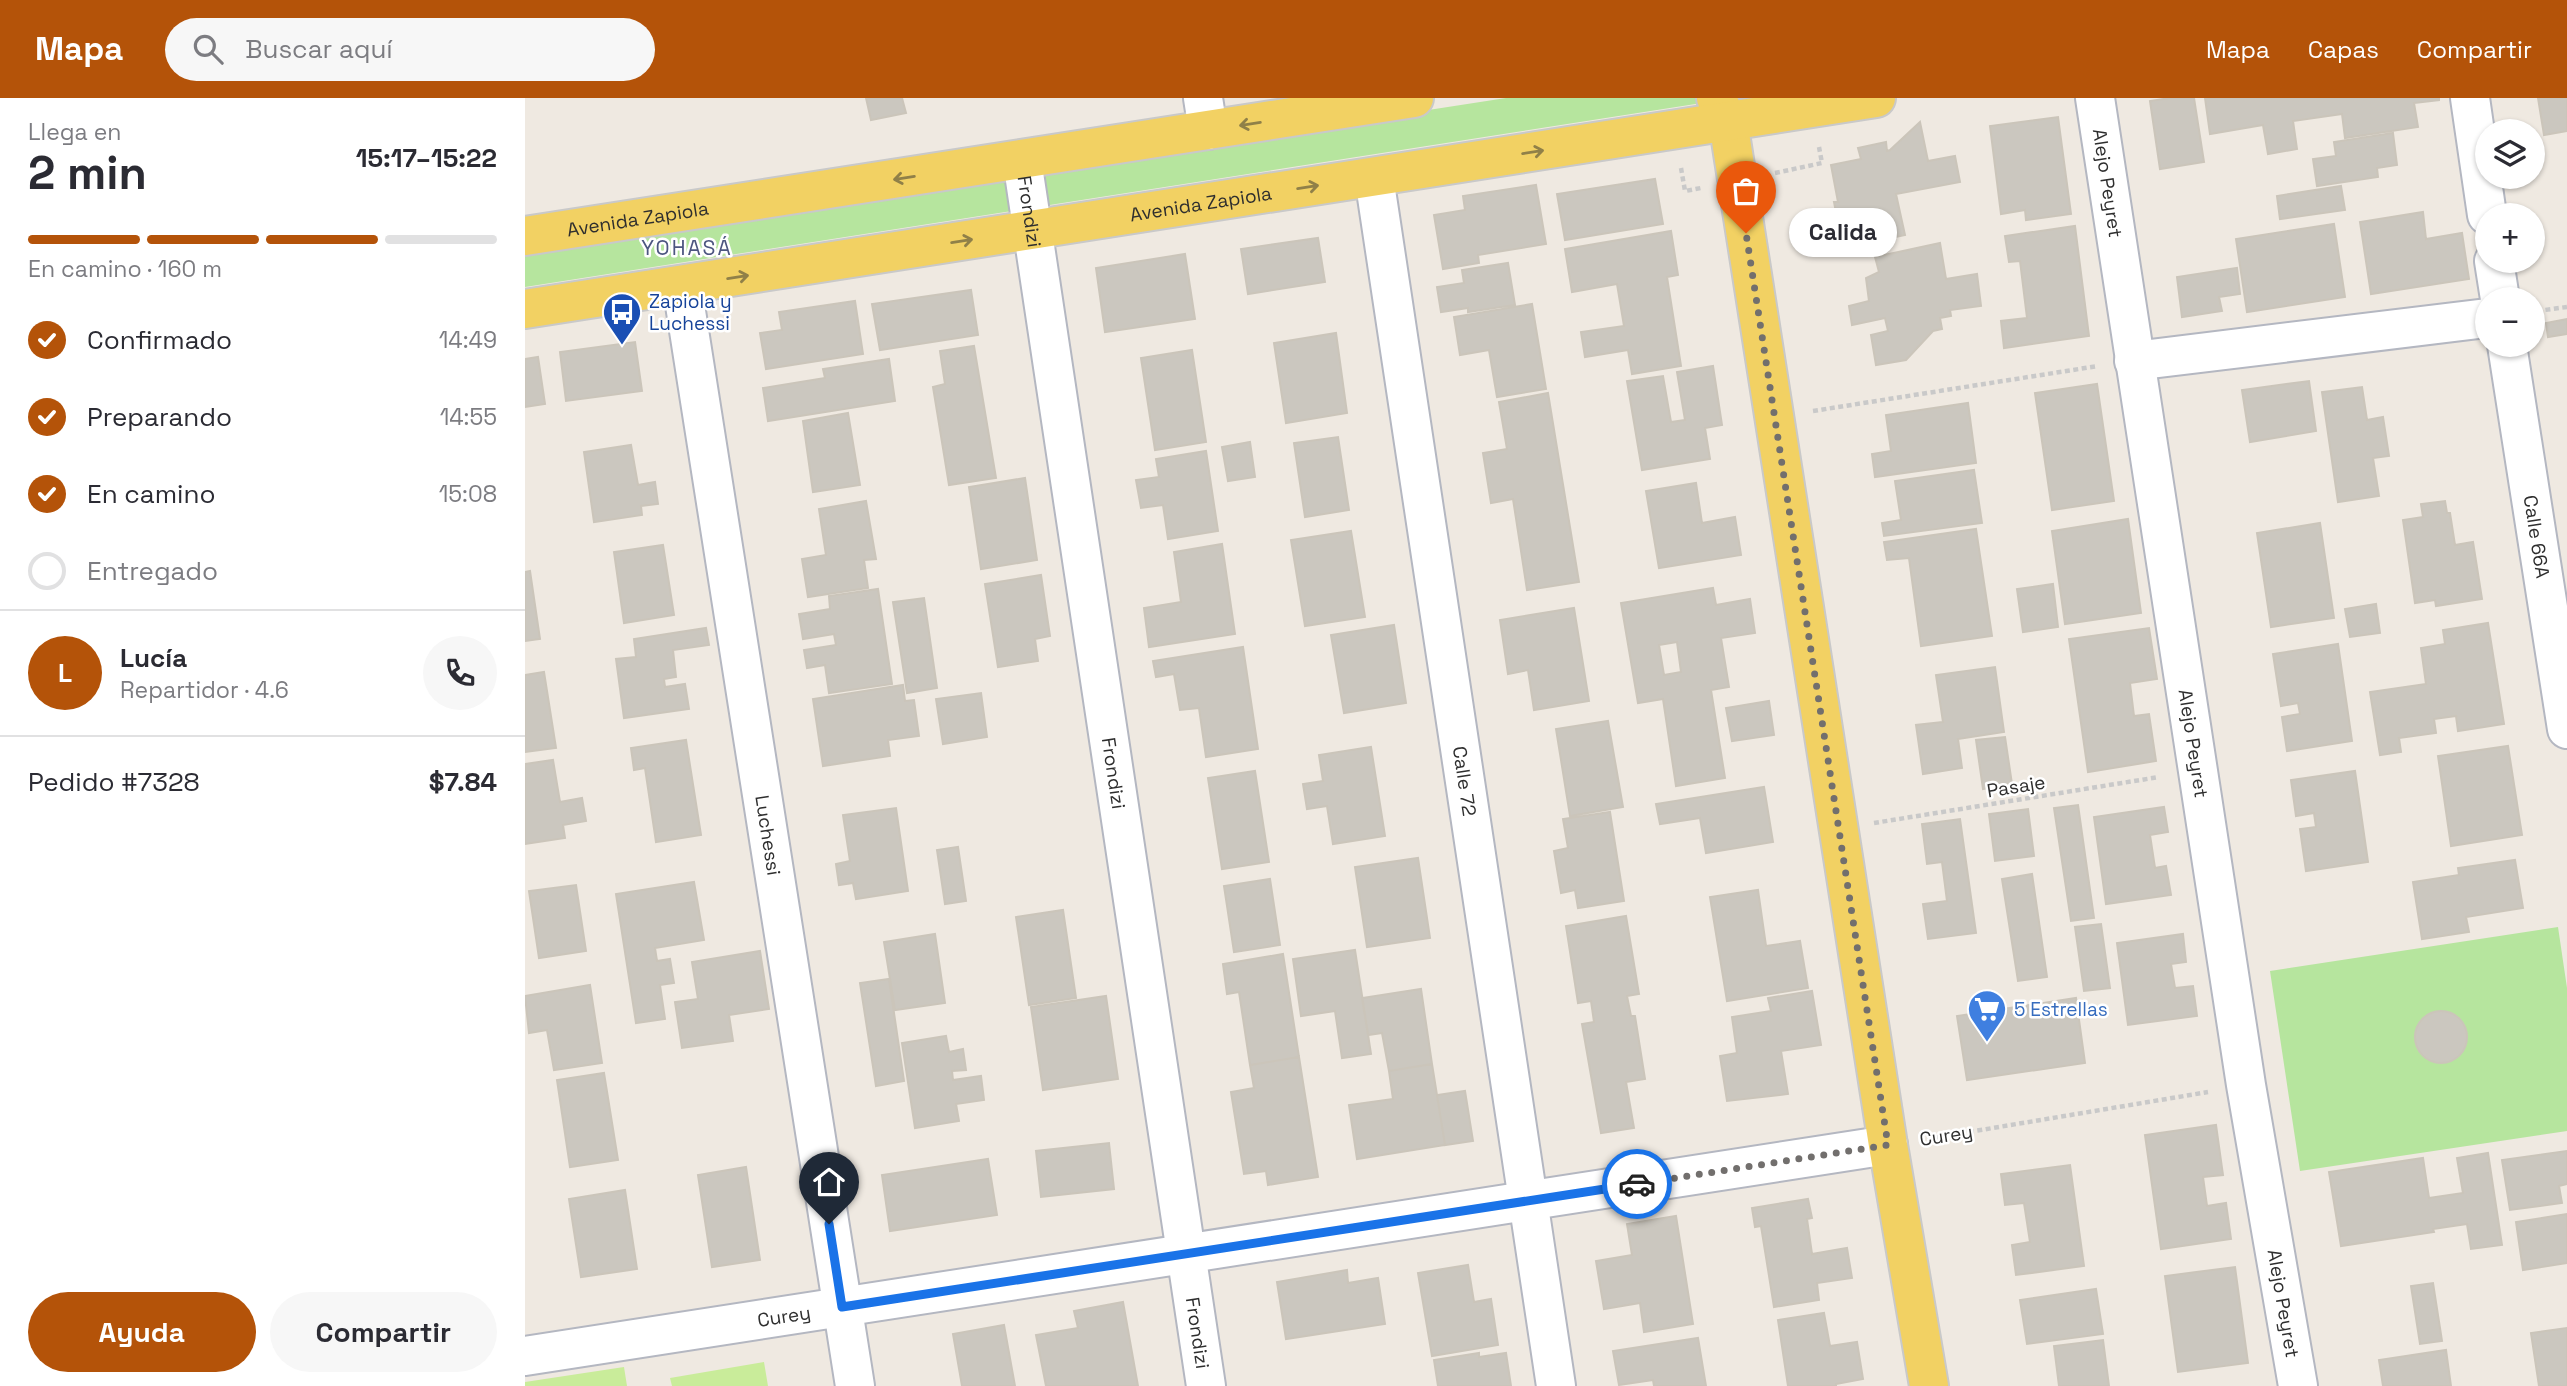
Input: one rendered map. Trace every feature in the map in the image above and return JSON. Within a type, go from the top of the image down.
[{"type":"main road","name":"Avenida Zapiola","points":[[525,236],[1022,160],[1206,114],[1414,98]]},
{"type":"main road","name":"Avenida Zapiola","points":[[525,309],[1374,177],[1727,106],[1876,98]]},
{"type":"main road","points":[[1727,106],[1888,1145],[1929,1386]]},
{"type":"street","name":"Alejo Peyret","points":[[2095,98],[2246,1085],[2298,1386]]},
{"type":"street","points":[[2470,98],[2485,203]]},
{"type":"street","name":"Frondizi","points":[[1022,160],[1206,1386]]},
{"type":"street","name":"Calle 72","points":[[1374,177],[1556,1386]]},
{"type":"street","name":"Luchessi","points":[[682,286],[855,1386]]},
{"type":"street","points":[[2134,361],[2475,319]]},
{"type":"street","name":"Calle 66A","points":[[2509,357],[2567,729]]},
{"type":"street","name":"Curey","points":[[525,1356],[1888,1145]]},
{"type":"path","points":[[2545,310],[2567,307]]},
{"type":"path","points":[[1774,416],[2134,361]]},
{"type":"path","name":"Pasaje","points":[[1839,829],[2198,770]]},
{"type":"path","name":"Curey","points":[[1888,1145],[2246,1085]]},
{"type":"green space","points":[[1506,98],[1734,98],[525,287],[525,250]]},
{"type":"green space","points":[[2558,927],[2567,988],[2567,1131],[2300,1171],[2270,971]]},
{"type":"green space","points":[[764,1362],[768,1386],[672,1386],[670,1378]]},
{"type":"green space","points":[[624,1367],[627,1386],[525,1386],[525,1382]]},
{"type":"building","points":[[866,98],[902,98],[906,113],[871,120]]},
{"type":"building","points":[[2194,98],[2204,162],[2160,169],[2150,101]]},
{"type":"building","points":[[2205,98],[2439,100],[2414,103],[2418,127],[2345,138],[2342,114],[2293,121],[2297,149],[2268,154],[2263,125],[2210,134]]},
{"type":"building","points":[[2538,98],[2567,98],[2567,131],[2545,135],[2545,119],[2541,119]]},
{"type":"building","points":[[2058,117],[2071,214],[2026,220],[2025,210],[2001,214],[1990,126]]},
{"type":"building","points":[[1920,122],[1928,161],[1955,156],[1960,182],[1896,194],[1905,235],[1843,248],[1834,202],[1838,202],[1831,165],[1861,159],[1858,148],[1886,142],[1887,151],[1890,150]]},
{"type":"building","points":[[2393,133],[2397,165],[2377,168],[2378,177],[2317,186],[2313,159],[2336,156],[2334,142]]},
{"type":"building","points":[[1655,179],[1663,224],[1565,240],[1557,194]]},
{"type":"building","points":[[1536,185],[1546,244],[1478,255],[1479,263],[1443,269],[1434,215],[1465,210],[1463,196]]},
{"type":"building","points":[[2341,186],[2345,210],[2280,219],[2277,196]]},
{"type":"building","points":[[2423,212],[2426,239],[2462,233],[2469,279],[2371,294],[2360,222]]},
{"type":"building","points":[[2334,224],[2345,297],[2247,312],[2236,239]]},
{"type":"building","points":[[2075,226],[2089,336],[2004,348],[2001,321],[2027,318],[2020,261],[2009,262],[2005,236]]},
{"type":"building","points":[[1671,231],[1678,275],[1667,277],[1681,366],[1632,374],[1628,350],[1585,357],[1581,332],[1624,326],[1617,284],[1572,292],[1565,249]]},
{"type":"building","points":[[1318,238],[1325,282],[1248,294],[1241,249]]},
{"type":"building","points":[[1940,243],[1946,279],[1977,274],[1981,306],[1950,310],[1951,316],[1940,318],[1942,329],[1933,331],[1906,360],[1876,365],[1871,335],[1888,331],[1885,318],[1852,325],[1849,306],[1869,301],[1866,278],[1879,272],[1875,257]]},
{"type":"building","points":[[1185,254],[1195,319],[1105,332],[1096,268]]},
{"type":"building","points":[[1508,263],[1515,305],[1468,312],[1468,308],[1441,312],[1437,287],[1464,283],[1462,270]]},
{"type":"building","points":[[2237,268],[2240,294],[2219,297],[2222,311],[2182,317],[2177,277]]},
{"type":"building","points":[[971,290],[978,335],[880,350],[872,304]]},
{"type":"building","points":[[855,301],[863,354],[766,369],[760,333],[782,330],[779,312]]},
{"type":"building","points":[[1532,304],[1546,389],[1497,397],[1489,350],[1460,355],[1454,317]]},
{"type":"building","points":[[2567,319],[2567,334],[2548,337],[2546,323]]},
{"type":"building","points":[[1336,333],[1347,413],[1286,423],[1274,343]]},
{"type":"building","points":[[635,342],[642,391],[566,401],[560,352]]},
{"type":"building","points":[[974,346],[996,478],[949,485],[933,387],[945,384],[940,351]]},
{"type":"building","points":[[1192,350],[1206,442],[1155,450],[1141,358]]},
{"type":"building","points":[[538,357],[545,404],[525,407],[525,359]]},
{"type":"building","points":[[889,359],[895,401],[768,421],[763,388],[825,378],[823,369]]},
{"type":"building","points":[[1713,366],[1722,425],[1705,428],[1710,459],[1642,470],[1627,381],[1663,376],[1671,422],[1685,420],[1677,372]]},
{"type":"building","points":[[2309,381],[2316,431],[2250,442],[2242,390]]},
{"type":"building","points":[[2097,384],[2114,501],[2052,510],[2035,393]]},
{"type":"building","points":[[2362,387],[2367,420],[2383,417],[2389,456],[2373,458],[2379,496],[2338,502],[2322,392]]},
{"type":"building","points":[[1548,393],[1579,582],[1527,590],[1513,499],[1491,503],[1483,453],[1507,449],[1499,402]]},
{"type":"building","points":[[1968,403],[1976,463],[1875,477],[1872,454],[1891,451],[1886,415]]},
{"type":"building","points":[[848,413],[860,485],[813,492],[803,421]]},
{"type":"building","points":[[1338,437],[1349,510],[1305,517],[1294,443]]},
{"type":"building","points":[[1250,442],[1255,477],[1228,481],[1222,447]]},
{"type":"building","points":[[631,445],[638,485],[655,482],[658,504],[641,506],[642,515],[594,522],[584,452]]},
{"type":"building","points":[[1206,451],[1218,531],[1168,539],[1163,505],[1141,508],[1136,480],[1159,477],[1156,459]]},
{"type":"building","points":[[1974,470],[1982,523],[1884,536],[1882,523],[1901,520],[1895,481]]},
{"type":"building","points":[[1025,478],[1037,560],[981,569],[969,487]]},
{"type":"building","points":[[1696,483],[1702,523],[1735,517],[1741,555],[1659,568],[1646,491]]},
{"type":"building","points":[[866,501],[876,559],[864,560],[868,588],[808,597],[802,559],[826,555],[819,509]]},
{"type":"building","points":[[2445,501],[2447,513],[2450,513],[2455,545],[2473,542],[2482,599],[2436,606],[2435,600],[2415,603],[2403,520],[2423,517],[2421,504]]},
{"type":"building","points":[[2128,519],[2141,613],[2065,624],[2052,531]]},
{"type":"building","points":[[2320,523],[2334,618],[2271,627],[2257,533]]},
{"type":"building","points":[[1976,529],[1992,636],[1921,646],[1909,558],[1887,560],[1884,542]]},
{"type":"building","points":[[1351,531],[1365,617],[1305,626],[1291,540]]},
{"type":"building","points":[[1222,544],[1235,634],[1149,647],[1144,608],[1181,602],[1174,552]]},
{"type":"building","points":[[663,545],[674,615],[624,623],[614,552]]},
{"type":"building","points":[[530,571],[540,639],[525,641],[525,572]]},
{"type":"building","points":[[1041,575],[1050,636],[1035,639],[1038,661],[998,667],[985,584]]},
{"type":"building","points":[[2053,584],[2058,627],[2023,632],[2017,589]]},
{"type":"building","points":[[1713,588],[1716,605],[1750,599],[1755,633],[1721,638],[1729,687],[1711,690],[1725,778],[1676,786],[1663,699],[1638,703],[1621,603]],"holes":[[[1677,642],[1681,672],[1664,675],[1659,645]]]},
{"type":"building","points":[[878,589],[892,684],[829,693],[825,665],[807,668],[804,650],[836,645],[834,634],[803,639],[799,614],[830,609],[829,596]]},
{"type":"building","points":[[924,598],[937,688],[907,693],[893,602]]},
{"type":"building","points":[[2376,604],[2380,633],[2350,637],[2345,609]]},
{"type":"building","points":[[1574,608],[1589,701],[1534,710],[1528,670],[1508,674],[1500,620]]},
{"type":"building","points":[[2488,623],[2504,724],[2458,731],[2456,716],[2434,719],[2436,733],[2399,738],[2401,752],[2380,755],[2370,692],[2426,684],[2421,648],[2445,644],[2443,630]]},
{"type":"building","points":[[1394,625],[1406,703],[1344,713],[1331,635]]},
{"type":"building","points":[[706,628],[709,645],[673,650],[676,677],[664,679],[665,687],[685,684],[689,709],[624,718],[616,659],[636,657],[634,639]]},
{"type":"building","points":[[2149,628],[2157,679],[2130,683],[2134,716],[2149,714],[2156,761],[2088,772],[2069,639]]},
{"type":"building","points":[[2338,644],[2352,741],[2287,751],[2282,717],[2300,714],[2298,703],[2281,706],[2273,654]]},
{"type":"building","points":[[1243,647],[1258,749],[1206,757],[1199,708],[1180,710],[1174,674],[1156,677],[1153,661]]},
{"type":"building","points":[[1995,667],[2004,732],[1958,739],[1962,768],[1923,774],[1916,725],[1943,722],[1936,675]]},
{"type":"building","points":[[544,672],[556,748],[525,752],[525,675]]},
{"type":"building","points":[[903,685],[905,701],[914,700],[919,736],[888,740],[890,756],[823,766],[813,699]]},
{"type":"building","points":[[981,693],[987,737],[943,744],[936,699]]},
{"type":"building","points":[[1769,701],[1774,735],[1732,741],[1726,708]]},
{"type":"building","points":[[1608,721],[1623,807],[1570,816],[1556,729]]},
{"type":"building","points":[[2005,737],[2012,784],[1983,789],[1976,740]]},
{"type":"building","points":[[686,740],[701,835],[656,842],[645,768],[634,770],[631,748]]},
{"type":"building","points":[[2508,746],[2522,835],[2451,846],[2438,756]]},
{"type":"building","points":[[1371,747],[1385,836],[1333,844],[1327,806],[1307,809],[1303,784],[1323,781],[1319,755]]},
{"type":"building","points":[[553,760],[560,802],[582,798],[586,821],[563,825],[565,838],[525,844],[525,764]]},
{"type":"building","points":[[1255,771],[1269,862],[1222,869],[1208,778]]},
{"type":"building","points":[[2355,771],[2368,862],[2306,871],[2300,829],[2316,827],[2314,813],[2296,816],[2291,780]]},
{"type":"building","points":[[1764,787],[1773,842],[1706,853],[1700,818],[1660,824],[1656,804]]},
{"type":"building","points":[[2078,805],[2094,918],[2071,921],[2054,808]]},
{"type":"building","points":[[2164,807],[2168,832],[2150,835],[2155,868],[2166,866],[2171,895],[2106,904],[2094,817]]},
{"type":"building","points":[[896,808],[908,891],[856,899],[853,883],[839,885],[836,864],[850,861],[843,815]]},
{"type":"building","points":[[2028,809],[2034,856],[1995,861],[1989,814]]},
{"type":"building","points":[[1610,812],[1624,901],[1578,908],[1575,890],[1561,893],[1554,851],[1568,848],[1563,819]]},
{"type":"building","points":[[1960,819],[1976,933],[1928,939],[1923,904],[1947,901],[1942,862],[1927,864],[1922,824]]},
{"type":"building","points":[[958,847],[966,901],[945,904],[937,850]]},
{"type":"building","points":[[1418,858],[1430,938],[1367,947],[1355,867]]},
{"type":"building","points":[[2515,860],[2523,908],[2466,917],[2469,932],[2422,939],[2413,882],[2459,875],[2458,868]]},
{"type":"building","points":[[2032,874],[2047,977],[2018,981],[2002,879]]},
{"type":"building","points":[[1270,879],[1280,945],[1234,952],[1224,886]]},
{"type":"building","points":[[694,882],[704,940],[655,948],[657,961],[670,959],[674,983],[660,985],[665,1019],[636,1023],[616,894]]},
{"type":"building","points":[[576,885],[586,951],[539,958],[529,891]]},
{"type":"building","points":[[1758,890],[1766,946],[1800,941],[1808,988],[1727,1001],[1710,897]]},
{"type":"building","points":[[1063,910],[1076,998],[1029,1005],[1016,917]]},
{"type":"building","points":[[1626,916],[1639,994],[1627,996],[1631,1016],[1635,1016],[1645,1079],[1626,1082],[1634,1128],[1601,1133],[1582,1024],[1594,1022],[1591,1001],[1578,1003],[1566,926]]},
{"type":"building","points":[[2101,924],[2110,988],[2084,991],[2075,927]]},
{"type":"building","points":[[935,934],[945,1003],[895,1010],[884,942]]},
{"type":"building","points":[[2183,934],[2186,962],[2171,964],[2175,988],[2193,986],[2197,1016],[2128,1025],[2117,943]]},
{"type":"building","points":[[1355,950],[1371,1054],[1342,1058],[1335,1011],[1301,1016],[1293,959]]},
{"type":"building","points":[[760,951],[769,1009],[729,1015],[733,1041],[682,1048],[675,1002],[698,999],[692,962]]},
{"type":"building","points":[[1283,954],[1299,1057],[1250,1065],[1239,992],[1227,994],[1223,964]]},
{"type":"building","points":[[889,979],[904,1081],[876,1086],[860,983]]},
{"type":"building","points":[[590,985],[602,1063],[554,1070],[547,1030],[529,1033],[525,996]]},
{"type":"building","points":[[1421,989],[1432,1064],[1389,1071],[1382,1033],[1368,1035],[1362,998]]},
{"type":"building","points":[[1812,991],[1821,1045],[1781,1051],[1788,1094],[1727,1101],[1720,1056],[1737,1053],[1732,1017],[1771,1011],[1768,998]]},
{"type":"building","points":[[1106,996],[1118,1079],[1043,1090],[1031,1007]]},
{"type":"building","points":[[2076,998],[2085,1063],[1967,1080],[1957,1016]]},
{"type":"building","points":[[2441,1011],[2460,1018],[2467,1037],[2460,1056],[2441,1063],[2422,1056],[2415,1037],[2422,1018]]},
{"type":"building","points":[[946,1036],[949,1052],[963,1049],[966,1070],[952,1071],[953,1080],[981,1076],[984,1100],[956,1104],[959,1121],[915,1128],[902,1043]]},
{"type":"building","points":[[1299,1057],[1318,1177],[1268,1185],[1266,1171],[1244,1174],[1231,1092],[1254,1088],[1250,1065]]},
{"type":"building","points":[[1432,1064],[1445,1145],[1357,1159],[1349,1105],[1393,1099],[1389,1071]]},
{"type":"building","points":[[604,1073],[618,1160],[570,1167],[557,1080]]},
{"type":"building","points":[[1465,1091],[1473,1141],[1445,1145],[1437,1095]]},
{"type":"building","points":[[2216,1125],[2223,1175],[2203,1177],[2207,1206],[2226,1203],[2231,1239],[2161,1249],[2145,1135]]},
{"type":"building","points":[[1109,1143],[1114,1189],[1041,1197],[1036,1151]]},
{"type":"building","points":[[2567,1151],[2567,1184],[2559,1186],[2562,1203],[2510,1210],[2502,1160]]},
{"type":"building","points":[[2488,1153],[2502,1245],[2471,1249],[2467,1224],[2433,1229],[2434,1232],[2341,1246],[2329,1172],[2423,1158],[2429,1198],[2463,1193],[2457,1158]]},
{"type":"building","points":[[988,1159],[997,1215],[890,1231],[882,1175]]},
{"type":"building","points":[[2070,1165],[2084,1266],[2016,1275],[2012,1245],[2030,1242],[2024,1203],[2005,1205],[2001,1174]]},
{"type":"building","points":[[746,1167],[760,1260],[712,1267],[698,1175]]},
{"type":"building","points":[[625,1190],[637,1269],[581,1277],[569,1199]]},
{"type":"building","points":[[1808,1199],[1812,1218],[1807,1219],[1812,1254],[1847,1248],[1852,1278],[1817,1283],[1819,1300],[1774,1307],[1761,1226],[1755,1227],[1752,1208]]},
{"type":"building","points":[[2567,1214],[2567,1263],[2523,1270],[2516,1222]]},
{"type":"building","points":[[1676,1216],[1693,1324],[1644,1332],[1640,1303],[1604,1309],[1596,1261],[1632,1255],[1627,1224]]},
{"type":"building","points":[[1468,1265],[1474,1302],[1491,1299],[1498,1345],[1432,1356],[1418,1273]]},
{"type":"building","points":[[2235,1267],[2248,1363],[2178,1372],[2165,1276]]},
{"type":"building","points":[[1347,1270],[1348,1283],[1378,1278],[1385,1324],[1286,1339],[1277,1282]]},
{"type":"building","points":[[2433,1283],[2442,1341],[2420,1344],[2411,1286]]},
{"type":"building","points":[[2096,1289],[2103,1334],[2027,1344],[2020,1300]]},
{"type":"building","points":[[1123,1302],[1138,1386],[1046,1386],[1036,1335],[1078,1328],[1074,1311]]},
{"type":"building","points":[[1824,1313],[1830,1346],[1857,1342],[1863,1379],[1836,1386],[1788,1386],[1778,1320]]},
{"type":"building","points":[[1004,1325],[1015,1386],[962,1386],[953,1334]]},
{"type":"building","points":[[2567,1328],[2567,1386],[2539,1386],[2531,1333]]},
{"type":"building","points":[[1698,1338],[1706,1386],[1654,1386],[1653,1380],[1619,1385],[1613,1351]]},
{"type":"building","points":[[2103,1340],[2109,1386],[2059,1386],[2054,1346]]},
{"type":"building","points":[[2446,1350],[2451,1386],[2383,1386],[2379,1360]]},
{"type":"building","points":[[1479,1353],[1479,1357],[1506,1353],[1511,1386],[1438,1386],[1434,1360]]},
{"type":"way so far","points":[[1637,1184],[1888,1145],[1746,233]]},
{"type":"place","name":"Calida","points":[[1746,233]]},
{"type":"place","name":"Zapiola y Luchessi","points":[[622,346]]},
{"type":"place","name":"5 Estrellas","points":[[1987,1043]]},
{"type":"district","name":"YOHASÁ","points":[[687,248]]},
{"type":"route","points":[[829,1224],[842,1307],[1637,1184]]}]
